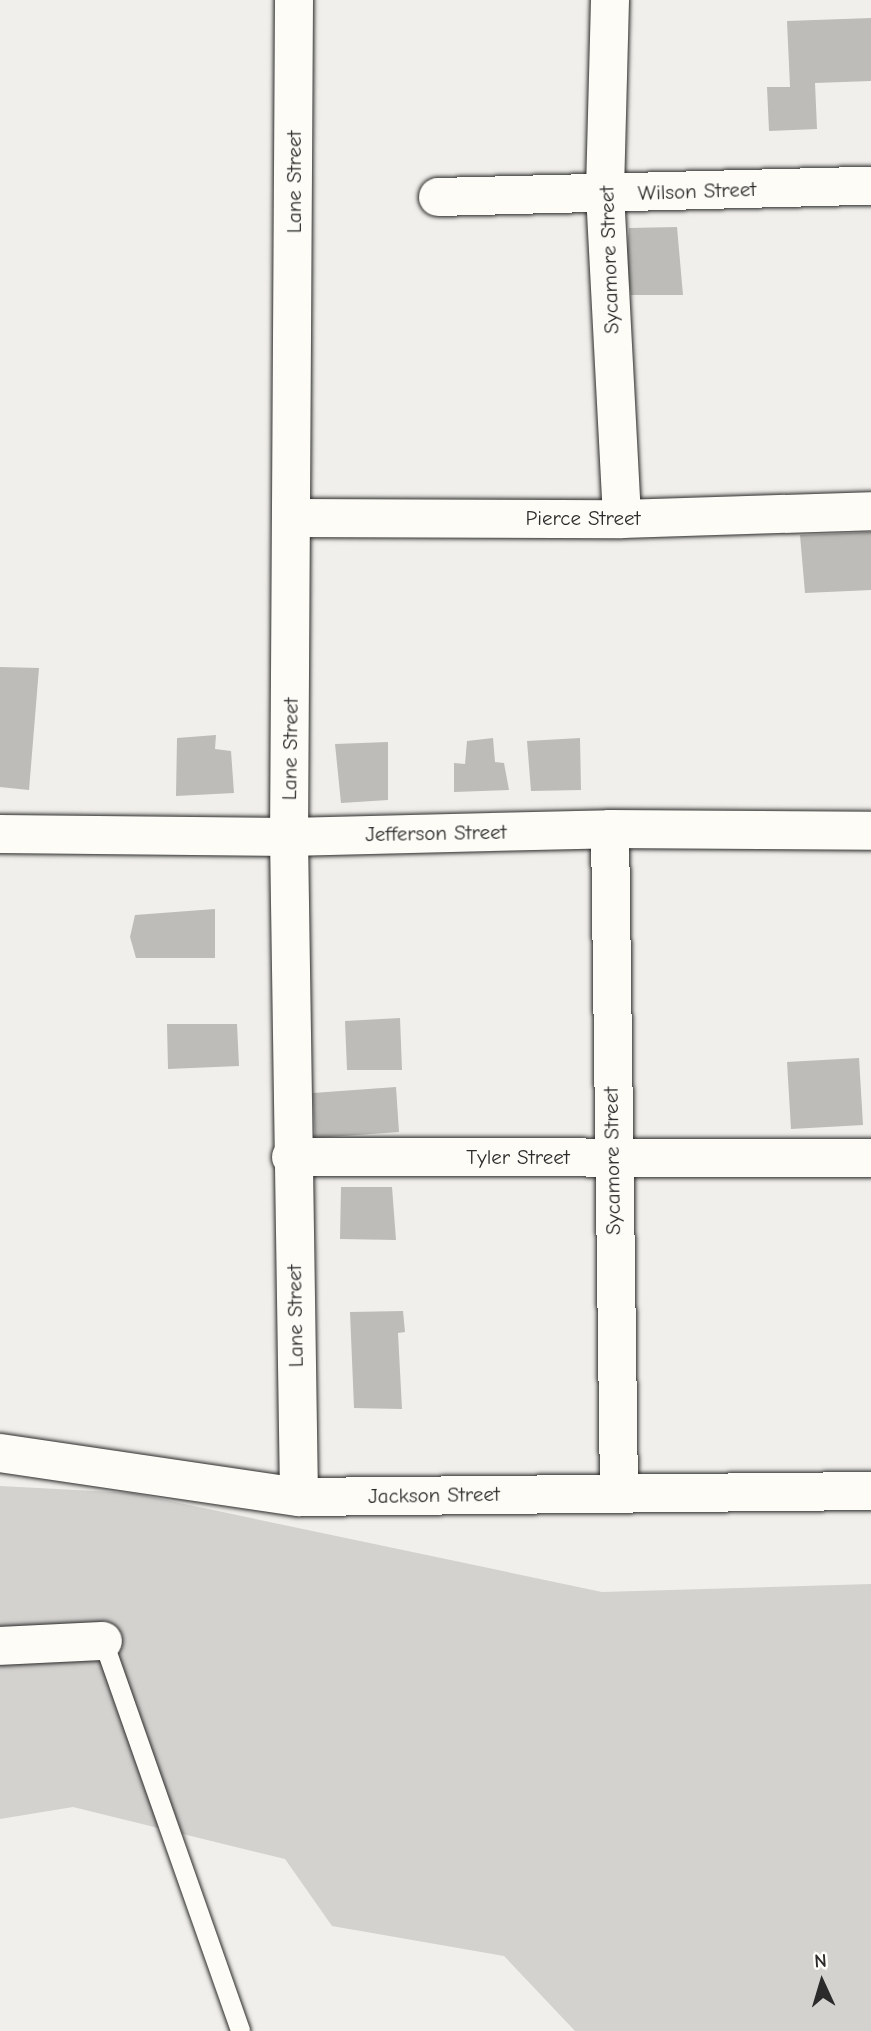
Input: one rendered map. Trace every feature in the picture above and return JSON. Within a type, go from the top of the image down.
[{"type":"street","name":"Lane Street","points":[[294,0],[294,518],[289,837],[291,1157],[299,1497]]},
{"type":"street","name":"Sycamore Street","points":[[610,0],[605,194],[622,519]]},
{"type":"street","name":"Wilson Street","points":[[438,197],[871,186]]},
{"type":"street","name":"Pierce Street","points":[[294,518],[622,519],[871,511]]},
{"type":"street","name":"Sycamore Street","points":[[610,829],[611,1157],[619,1493]]},
{"type":"street","name":"Jefferson Street","points":[[0,834],[289,837],[610,829],[871,831]]},
{"type":"street","name":"Tyler Street","points":[[291,1157],[871,1158]]},
{"type":"street","name":"Jackson Street","points":[[0,1453],[299,1497],[871,1491]]},
{"type":"street","points":[[0,1646],[103,1641]]},
{"type":"lane","points":[[103,1641],[240,2031]]},
{"type":"shaded area","points":[[0,1486],[132,1493],[602,1592],[871,1584],[871,2031],[575,2031],[504,1956],[332,1926],[285,1859],[73,1807],[0,1819]]},
{"type":"building","points":[[871,18],[871,81],[815,83],[817,129],[769,131],[767,87],[790,87],[787,21]]},
{"type":"building","points":[[677,227],[683,295],[631,295],[626,263],[629,228]]},
{"type":"building","points":[[871,532],[871,590],[805,593],[800,535]]},
{"type":"building","points":[[0,667],[39,668],[29,790],[0,787]]},
{"type":"building","points":[[216,735],[215,749],[231,751],[234,793],[176,796],[177,738]]},
{"type":"building","points":[[493,738],[495,762],[504,763],[509,790],[454,792],[454,763],[465,764],[467,741]]},
{"type":"building","points":[[580,738],[581,790],[531,791],[527,741]]},
{"type":"building","points":[[388,742],[388,800],[341,803],[335,744]]},
{"type":"building","points":[[215,909],[215,958],[136,958],[130,937],[135,915]]},
{"type":"building","points":[[400,1018],[402,1070],[347,1070],[345,1021]]},
{"type":"building","points":[[167,1024],[237,1024],[239,1066],[168,1069]]},
{"type":"building","points":[[859,1058],[863,1125],[791,1129],[787,1062]]},
{"type":"building","points":[[396,1087],[399,1132],[315,1138],[313,1093]]},
{"type":"building","points":[[341,1187],[392,1187],[396,1240],[340,1239]]},
{"type":"building","points":[[403,1311],[405,1332],[398,1333],[402,1409],[354,1408],[350,1312]]}]
